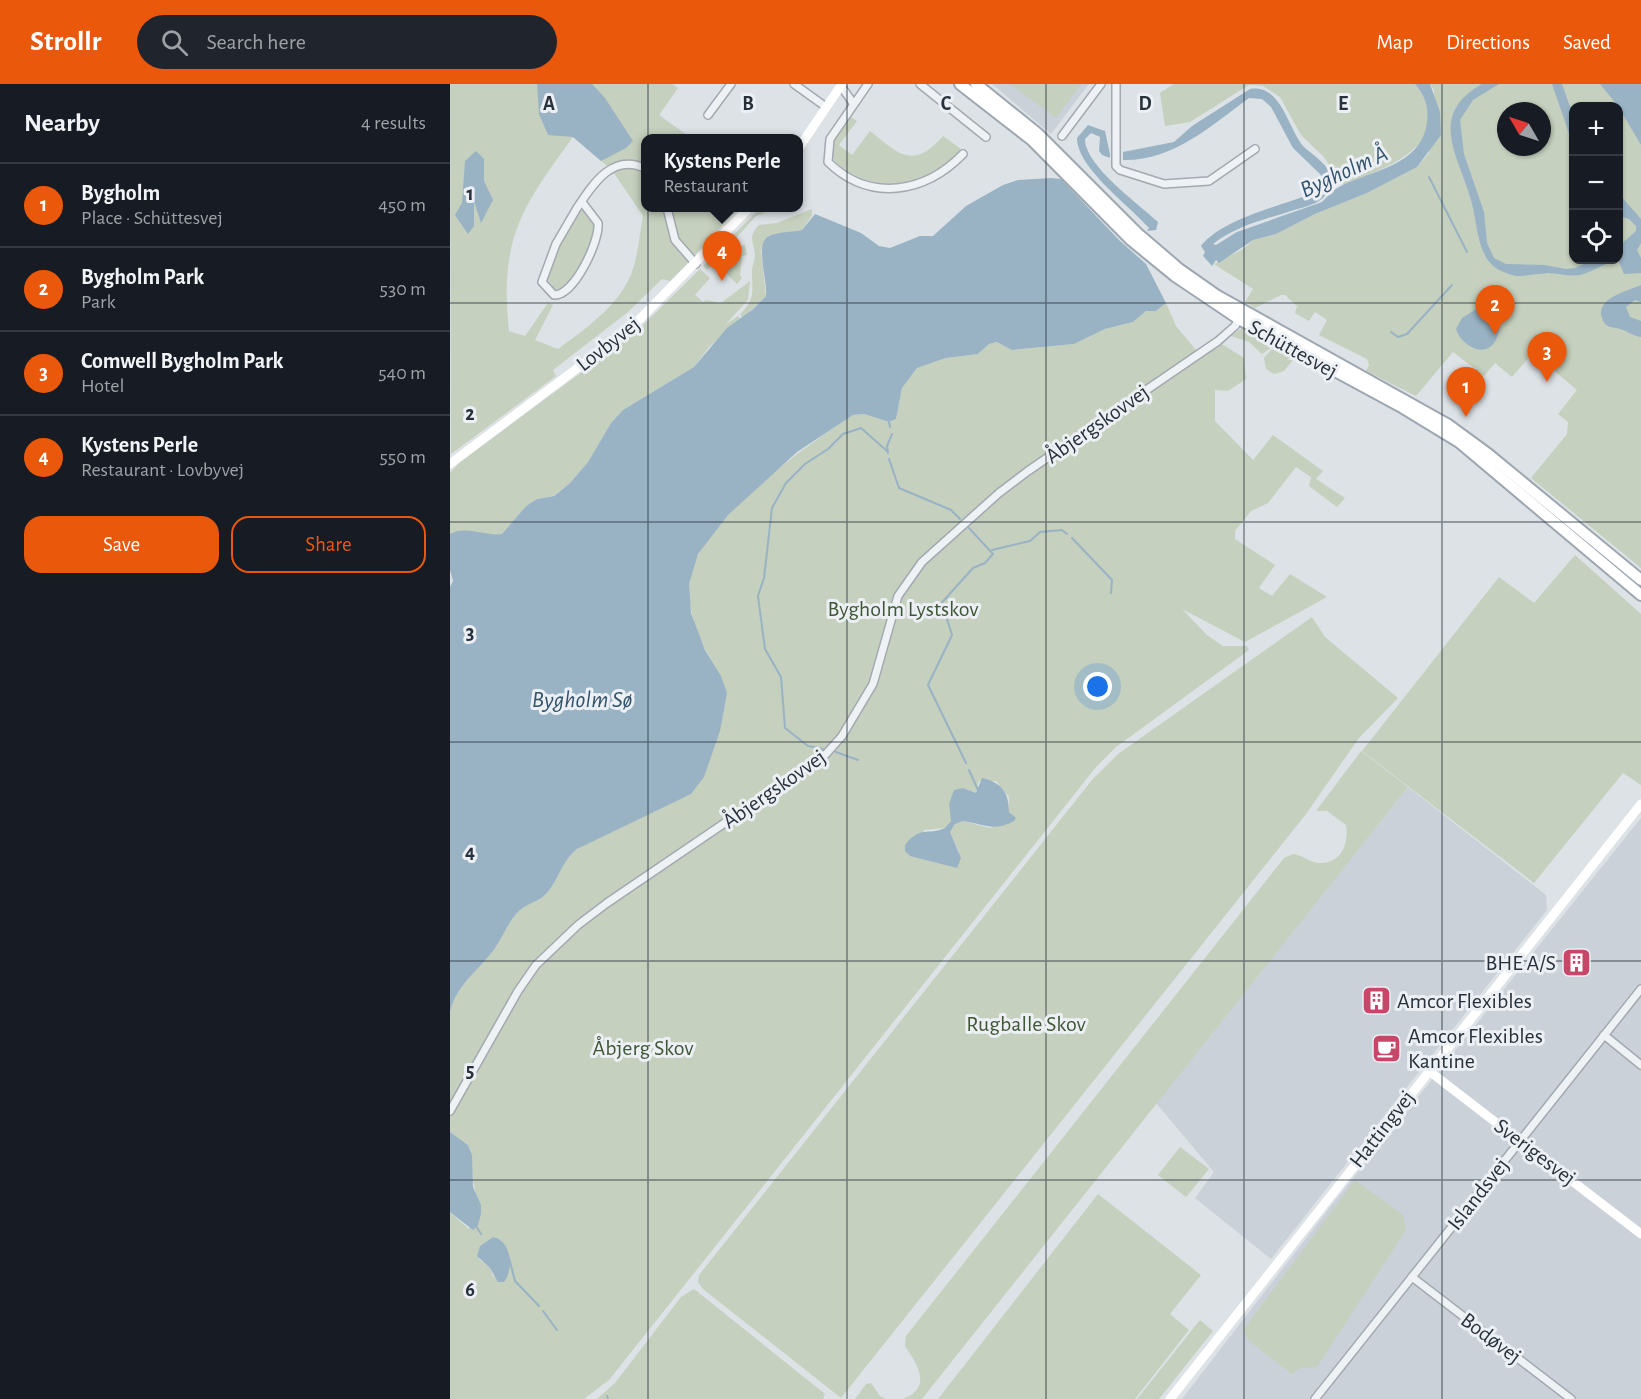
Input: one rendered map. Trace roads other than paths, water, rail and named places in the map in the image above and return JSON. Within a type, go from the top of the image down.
[{"type":"main road","name":"Schüttesvej","points":[[960,84],[1032,140],[1151,257],[1211,302],[1400,406],[1459,442],[1641,595]]},
{"type":"main road","name":"Schüttesvej","points":[[976,84],[1038,134],[1137,233],[1179,269],[1216,295],[1447,424],[1488,454],[1641,580]]},
{"type":"street","points":[[708,115],[730,84]]},
{"type":"street","points":[[794,84],[826,107]]},
{"type":"street","points":[[868,84],[830,139],[826,155],[832,167],[858,183],[879,188],[906,188],[935,178],[963,154]]},
{"type":"street","points":[[920,84],[986,137]]},
{"type":"street","points":[[1116,84],[1116,166],[1120,170],[1164,184],[1209,181],[1255,149]]},
{"type":"street","points":[[803,142],[841,85],[853,103]]},
{"type":"street","points":[[1062,136],[1097,87]]},
{"type":"street","points":[[582,202],[598,223],[596,237],[578,276],[563,293],[554,295],[542,282],[543,277],[556,244],[582,202],[608,170],[624,164],[641,168]]},
{"type":"street","points":[[669,212],[675,240],[696,264]]},
{"type":"street","name":"Lovbyvej","points":[[450,463],[632,327],[744,212]]},
{"type":"street","name":"Åbjergskovvej","points":[[450,1111],[518,991],[536,965],[578,925],[806,770],[842,736],[873,684],[898,596],[922,562],[999,494],[1218,341],[1235,326],[1239,318]]},
{"type":"street","name":"Hattingvej","points":[[1170,1399],[1641,804]]},
{"type":"street","name":"Islandsvej","points":[[1315,1399],[1641,989]]},
{"type":"street","points":[[1604,1035],[1641,1065]]},
{"type":"street","name":"Sverigesvej","points":[[1429,1071],[1641,1234]]},
{"type":"street","name":"Bodøvej","points":[[1412,1277],[1571,1399]]},
{"type":"water","points":[[537,84],[592,84],[605,98],[633,141],[626,148],[601,161],[573,137],[548,135],[539,114]]},
{"type":"water","points":[[1415,84],[1430,84],[1440,112],[1441,135],[1417,167],[1367,193],[1315,214],[1276,234],[1253,240],[1219,263],[1216,260],[1212,266],[1203,256],[1205,252],[1201,246],[1223,228],[1253,214],[1313,193],[1322,184],[1321,175],[1293,148],[1271,107],[1262,99],[1249,98],[1206,130],[1175,148],[1141,159],[1123,160],[1123,152],[1174,142],[1192,126],[1250,89],[1261,89],[1269,93],[1282,109],[1303,146],[1327,168],[1330,179],[1328,189],[1323,198],[1315,203],[1238,229],[1213,244],[1216,245],[1237,232],[1322,202],[1340,187],[1395,164],[1407,156],[1423,136],[1427,122],[1426,102]]},
{"type":"water","points":[[1482,84],[1499,84],[1473,100],[1460,120],[1464,154],[1484,212],[1487,243],[1494,258],[1506,264],[1544,265],[1566,269],[1584,264],[1606,264],[1580,275],[1548,273],[1516,276],[1499,270],[1486,258],[1452,139],[1451,124],[1455,110],[1465,96]]},
{"type":"water","points":[[1552,84],[1562,84],[1569,104],[1569,133]]},
{"type":"water","points":[[1600,84],[1641,84],[1641,145],[1623,114],[1623,102],[1615,102]]},
{"type":"water","points":[[1088,125],[1105,131],[1110,154],[1110,158],[1102,155],[1099,151],[1100,137],[1091,133],[1085,139],[1087,150],[1094,161],[1114,184],[1158,222],[1156,230],[1147,231],[1149,228],[1106,186],[1085,161],[1079,150],[1077,138]]},
{"type":"water","points":[[476,151],[484,159],[484,181],[493,200],[481,223],[474,201],[474,226],[468,234],[455,215],[462,203],[465,161]]},
{"type":"water","name":"Bygholm Sø","points":[[1061,179],[1119,240],[1146,264],[1166,303],[1156,311],[1146,311],[1133,322],[1105,329],[1074,344],[1012,350],[997,342],[989,344],[978,354],[946,358],[917,368],[902,388],[896,419],[889,422],[864,414],[853,415],[797,452],[728,515],[698,554],[689,584],[691,613],[705,650],[721,676],[727,693],[720,731],[704,777],[691,794],[577,849],[568,859],[547,893],[520,910],[513,918],[491,954],[458,992],[450,1012],[450,587],[453,581],[450,570],[450,534],[462,530],[502,534],[526,506],[537,499],[554,496],[570,483],[588,462],[611,423],[623,410],[694,367],[727,328],[752,310],[766,296],[762,246],[769,236],[802,230],[815,214],[861,233],[879,246],[890,248],[920,236],[933,236],[966,206],[1003,185],[1018,180]]},
{"type":"water","points":[[1623,199],[1641,219],[1641,243],[1637,250],[1641,258],[1641,273],[1624,274],[1620,264],[1623,264],[1623,242],[1636,231],[1636,226],[1629,219],[1623,217]]},
{"type":"water","points":[[1641,285],[1641,302],[1635,300],[1626,307],[1630,317],[1641,321],[1641,337],[1607,325],[1602,318],[1603,305],[1614,296]]},
{"type":"water","points":[[1481,306],[1490,311],[1500,324],[1495,341],[1484,350],[1467,344],[1456,329],[1462,318]]},
{"type":"water","points":[[982,778],[994,782],[1003,789],[1009,812],[1016,818],[1014,821],[994,827],[963,821],[955,824],[950,832],[961,858],[957,868],[910,856],[905,851],[905,845],[915,835],[945,828],[951,821],[949,804],[954,790],[963,788],[976,793]]},
{"type":"water","points":[[450,1132],[468,1145],[472,1155],[473,1187],[481,1205],[478,1225],[473,1230],[450,1212]]},
{"type":"water","points":[[493,1237],[504,1244],[509,1256],[509,1270],[504,1282],[498,1282],[490,1268],[477,1256],[480,1246]]},
{"type":"waterway","points":[[1429,177],[1467,252]]},
{"type":"waterway","points":[[1391,332],[1398,337],[1407,334],[1452,285]]},
{"type":"waterway","points":[[889,422],[890,427]]},
{"type":"waterway","points":[[823,749],[808,746],[785,728],[781,677],[765,649],[758,596],[764,578],[772,508],[786,483],[805,464],[828,449],[843,434],[861,428],[887,451]]},
{"type":"waterway","points":[[888,453],[887,446],[892,434]]},
{"type":"waterway","points":[[889,459],[899,488],[951,510],[960,519]]},
{"type":"waterway","points":[[966,763],[928,685],[952,635],[946,616],[936,609],[973,568],[985,563],[993,554],[969,528]]},
{"type":"waterway","points":[[992,550],[1030,541],[1040,532],[1062,530],[1067,534]]},
{"type":"waterway","points":[[1072,538],[1112,580],[1111,593]]},
{"type":"waterway","points":[[836,752],[858,760]]},
{"type":"waterway","points":[[969,770],[978,790]]},
{"type":"waterway","points":[[476,1226],[481,1234]]},
{"type":"waterway","points":[[509,1258],[515,1281],[539,1306]]},
{"type":"waterway","points":[[543,1311],[557,1330]]},
{"type":"place","name":"Kystens Perle","points":[[722,281]]},
{"type":"place","name":"Bygholm Park","points":[[1495,335]]},
{"type":"place","name":"Comwell Bygholm Park","points":[[1547,382]]},
{"type":"place","name":"Bygholm","points":[[1466,417]]},
{"type":"place","name":"BHE A/S","points":[[1577,963]]},
{"type":"place","name":"Amcor Flexibles","points":[[1376,1001]]},
{"type":"place","name":"Amcor Flexibles Kantine","points":[[1387,1049]]},
{"type":"water label","name":"Bygholm Å","points":[[1344,172]]},
{"type":"park label","name":"Bygholm Lystskov","points":[[903,609]]},
{"type":"park label","name":"Rugballe Skov","points":[[1026,1024]]},
{"type":"park label","name":"Åbjerg Skov","points":[[643,1048]]}]
